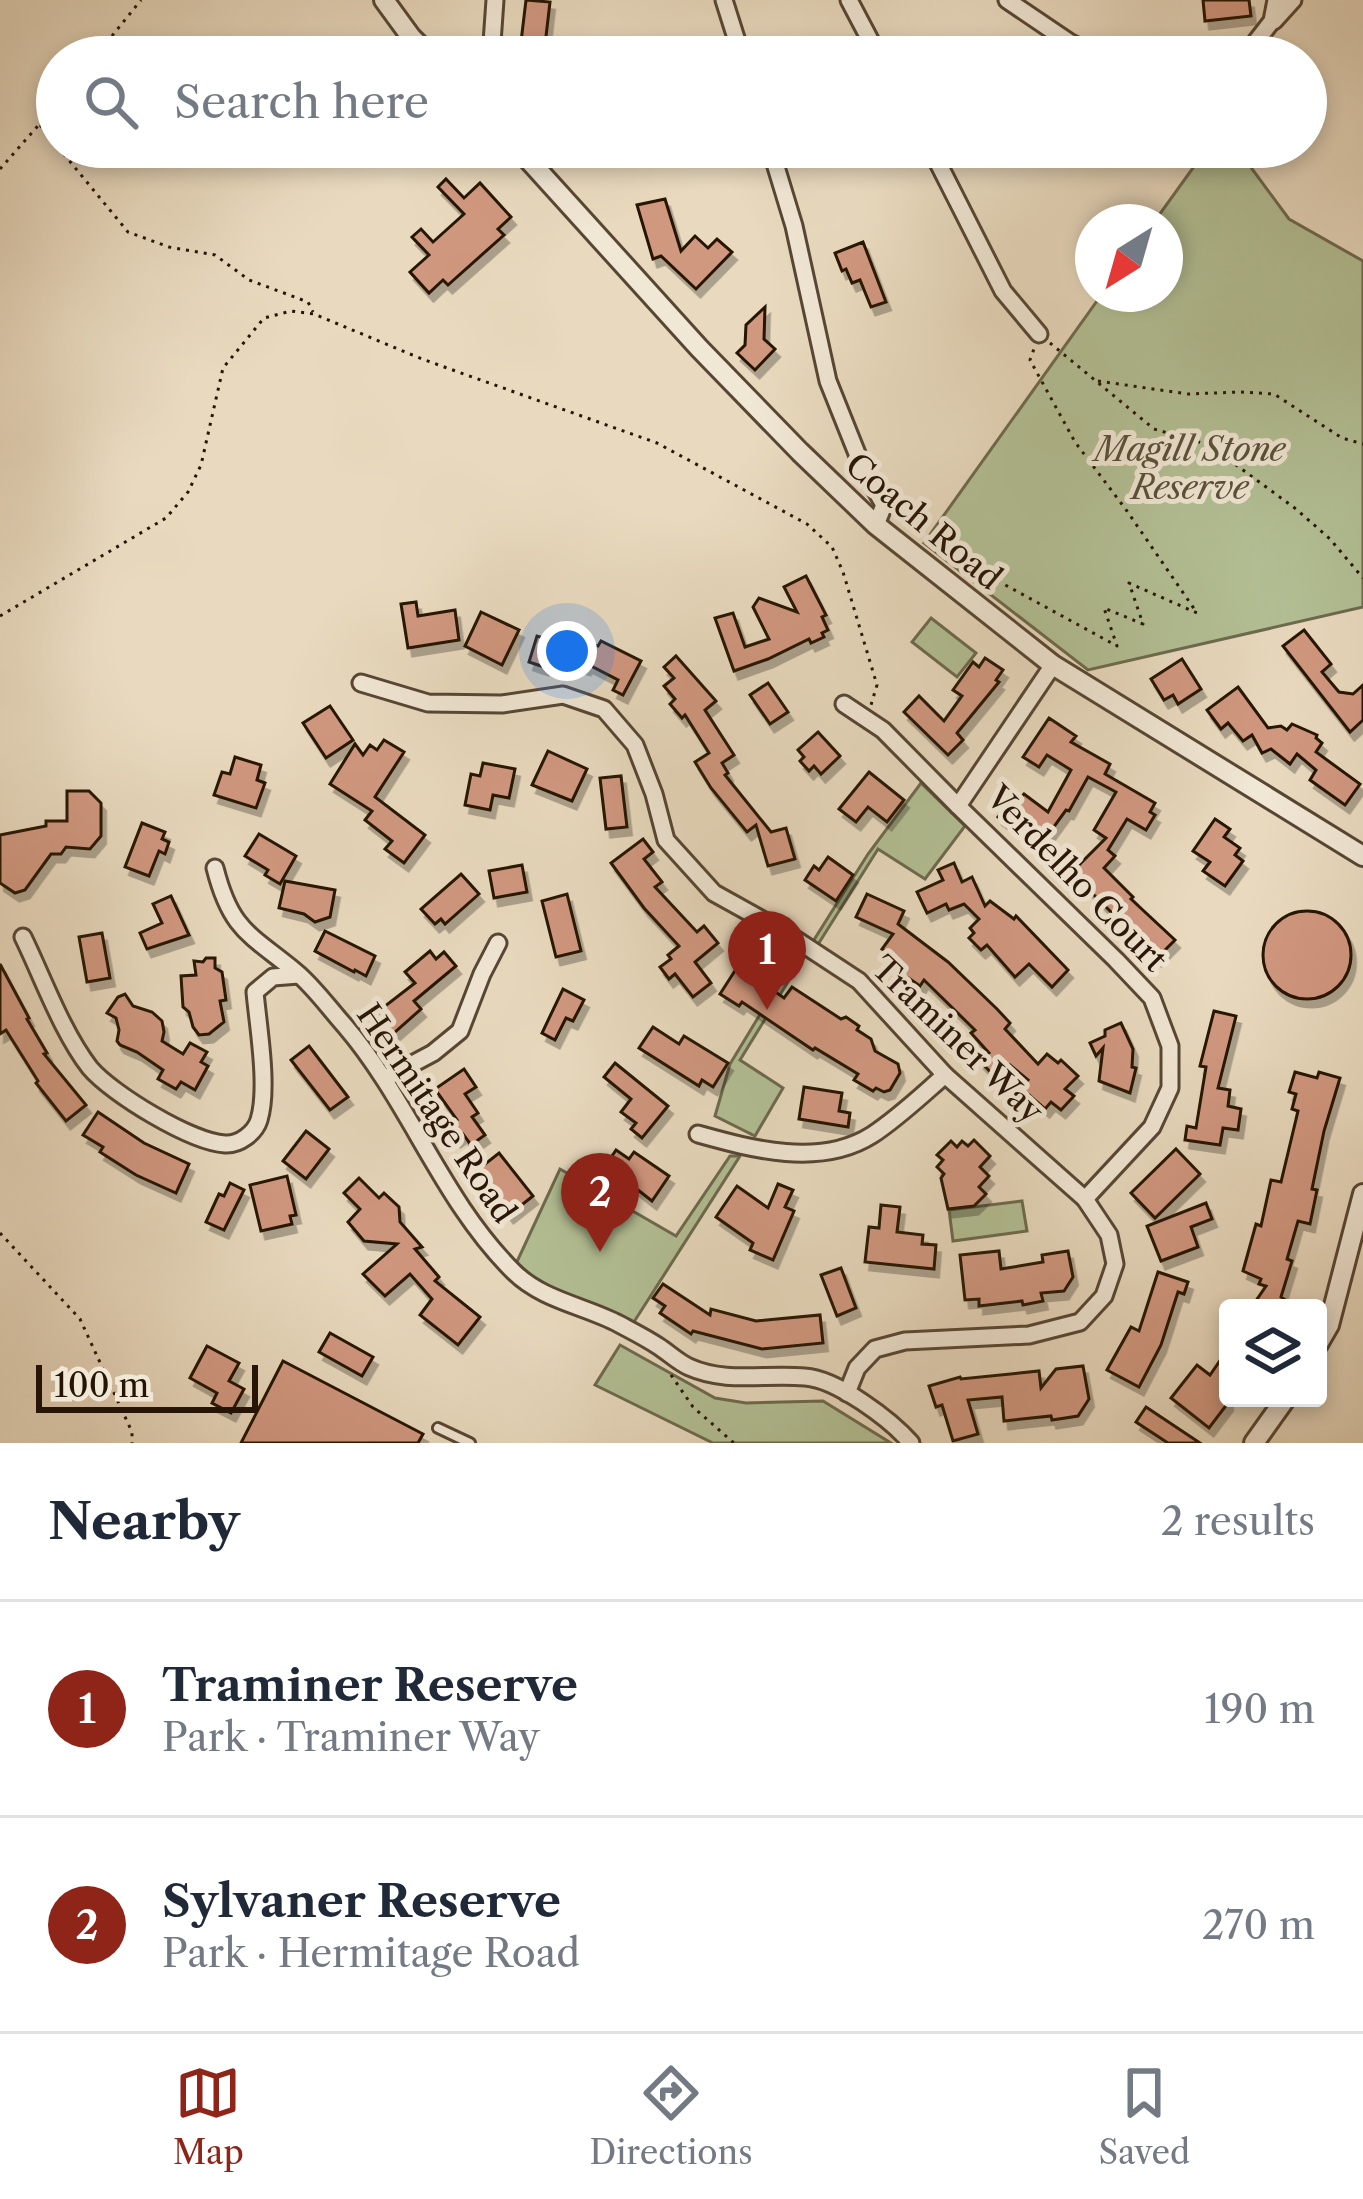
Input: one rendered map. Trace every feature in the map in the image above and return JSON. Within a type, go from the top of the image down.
[{"type":"street","points":[[385,0],[410,36]]},
{"type":"street","points":[[492,36],[495,0]]},
{"type":"street","points":[[724,0],[735,36]]},
{"type":"street","points":[[849,0],[868,36]]},
{"type":"street","points":[[1007,0],[1059,36]]},
{"type":"street","points":[[1261,36],[1272,21],[1276,0]]},
{"type":"street","points":[[1261,36],[1293,0]]},
{"type":"street","name":"Coach Road","points":[[537,168],[699,348],[877,525],[1052,665],[1363,856]]},
{"type":"street","points":[[776,168],[828,381],[862,466],[884,505],[877,525]]},
{"type":"street","points":[[941,168],[1003,291],[1039,334]]},
{"type":"street","name":"Verdelho Court","points":[[1052,665],[958,806],[1152,998],[1170,1046],[1170,1088],[1152,1126],[1085,1199]]},
{"type":"street","name":"Traminer Way","points":[[361,682],[428,703],[502,704],[563,695],[604,709],[635,745],[666,841],[714,892],[859,981],[945,1075],[1085,1199],[1109,1234],[1114,1264],[1104,1295],[1081,1322],[1029,1335],[904,1341],[875,1348],[857,1368],[847,1393]]},
{"type":"street","points":[[844,704],[883,730],[958,806]]},
{"type":"street","name":"Hermitage Road","points":[[215,868],[223,898],[244,932],[299,975],[386,1078],[429,1158],[477,1229],[517,1276],[568,1305],[614,1321],[687,1366],[747,1379],[809,1376],[847,1393],[896,1425],[911,1443]]},
{"type":"street","points":[[23,937],[91,1069],[132,1102],[196,1137],[225,1144],[240,1142],[258,1125],[263,1095],[255,992],[273,977],[299,975]]},
{"type":"street","points":[[386,1078],[433,1053],[460,1031],[498,944]]},
{"type":"street","points":[[698,1134],[752,1149],[831,1150],[868,1138],[945,1075]]},
{"type":"street","points":[[1327,1330],[1363,1194]]},
{"type":"street","points":[[1254,1443],[1280,1407]]},
{"type":"lane","points":[[438,1428],[470,1443]]},
{"type":"path","points":[[112,36],[141,0]]},
{"type":"path","points":[[0,169],[36,129]]},
{"type":"path","points":[[75,168],[128,232],[170,247],[215,254],[249,280],[308,302],[314,314]]},
{"type":"path","points":[[0,616],[166,518],[188,492],[201,465],[223,368],[264,318],[290,311],[314,314],[422,359],[657,442],[807,524],[832,547],[843,572],[877,685],[867,719]]},
{"type":"path","points":[[941,578],[954,557],[1117,646],[1104,608],[1143,624],[1129,583],[1196,614],[1076,442],[1030,360],[1039,334],[1154,429],[1209,445],[1296,509],[1363,578]]},
{"type":"path","points":[[1094,381],[1188,394],[1274,394],[1342,438],[1363,444]]},
{"type":"path","points":[[0,1233],[80,1319],[132,1432],[132,1443]]},
{"type":"path","points":[[660,1347],[692,1408],[734,1443]]},
{"type":"green space","name":"Magill Stone Reserve","points":[[1193,168],[1251,168],[1289,219],[1363,261],[1363,607],[1088,670],[924,543],[1089,312],[1183,312],[1183,204],[1167,204]]},
{"type":"green space","points":[[931,618],[976,653],[957,677],[912,642]]},
{"type":"green space","points":[[921,783],[965,826],[925,879],[878,849],[817,946],[812,943],[868,854]]},
{"type":"green space","points":[[796,955],[802,959],[740,1060],[783,1088],[755,1136],[715,1116],[730,1064]]},
{"type":"green space","points":[[730,1156],[740,1156],[632,1325],[549,1292],[514,1268],[560,1169],[676,1236]]},
{"type":"green space","points":[[1022,1201],[1027,1231],[953,1241],[949,1210]]},
{"type":"green space","points":[[620,1345],[715,1398],[746,1403],[823,1401],[891,1443],[713,1443],[595,1385]]},
{"type":"building","points":[[526,0],[550,2],[546,36],[522,36]]},
{"type":"building","points":[[1203,0],[1249,0],[1251,16],[1205,21]]},
{"type":"building","points":[[446,179],[464,198],[480,183],[511,217],[498,229],[504,235],[448,285],[443,280],[429,293],[410,272],[429,255],[412,237],[421,229],[433,242],[464,214],[438,187]]},
{"type":"building","points":[[665,199],[681,251],[695,236],[708,248],[717,239],[732,252],[696,289],[661,256],[653,259],[637,205]]},
{"type":"building","points":[[863,242],[886,302],[871,307],[860,280],[852,283],[835,253]]},
{"type":"building","points":[[765,307],[764,339],[775,349],[755,370],[737,353],[745,345],[746,325]]},
{"type":"building","points":[[806,576],[826,615],[822,617],[828,630],[822,633],[824,637],[734,671],[715,618],[733,613],[745,647],[769,639],[753,607],[759,598],[797,612],[784,587]]},
{"type":"building","points":[[416,602],[418,616],[455,610],[459,640],[408,648],[401,604]]},
{"type":"building","points":[[481,612],[519,630],[502,665],[465,646]]},
{"type":"building","points":[[1304,630],[1331,664],[1322,672],[1339,692],[1353,694],[1363,685],[1363,720],[1350,732],[1283,646]]},
{"type":"building","points":[[554,633],[598,646],[601,641],[641,661],[623,695],[613,690],[618,680],[587,664],[548,656],[544,667],[529,662],[537,636],[551,640]]},
{"type":"building","points":[[676,656],[716,701],[705,710],[734,755],[722,763],[725,775],[771,832],[786,828],[795,859],[768,866],[756,825],[747,832],[695,762],[709,753],[685,715],[682,718],[670,704],[675,699],[664,686],[674,678],[664,667]]},
{"type":"building","points":[[985,658],[1003,670],[999,682],[957,733],[963,740],[948,755],[904,712],[919,696],[944,721],[962,696],[953,690],[973,662],[979,667]]},
{"type":"building","points":[[1182,659],[1201,689],[1178,704],[1173,695],[1164,700],[1151,679]]},
{"type":"building","points":[[768,683],[788,712],[770,724],[750,695]]},
{"type":"building","points":[[1238,687],[1268,728],[1287,730],[1292,724],[1317,735],[1322,743],[1316,752],[1360,784],[1345,805],[1310,780],[1316,770],[1297,754],[1290,764],[1271,749],[1262,753],[1252,735],[1243,741],[1228,723],[1221,729],[1207,710]]},
{"type":"building","points":[[330,706],[353,740],[326,758],[303,723]]},
{"type":"building","points":[[1049,718],[1076,736],[1071,742],[1110,764],[1105,774],[1155,803],[1150,812],[1155,815],[1146,830],[1127,819],[1108,850],[1115,856],[1104,868],[1175,940],[1157,958],[1083,884],[1078,889],[1067,877],[1106,838],[1094,830],[1116,792],[1088,777],[1069,811],[1040,846],[998,817],[1004,809],[996,804],[1008,788],[1048,812],[1071,770],[1047,755],[1039,767],[1023,757]]},
{"type":"building","points":[[818,732],[840,756],[821,774],[814,766],[809,771],[798,750]]},
{"type":"building","points":[[384,740],[404,752],[375,797],[425,835],[404,863],[385,849],[392,841],[365,820],[372,811],[330,784],[355,744],[363,755],[370,745],[377,750]]},
{"type":"building","points":[[548,751],[587,769],[572,801],[532,785]]},
{"type":"building","points":[[235,757],[261,765],[257,780],[265,783],[256,808],[214,795],[222,772],[230,774]]},
{"type":"building","points":[[483,763],[515,769],[509,798],[493,795],[490,810],[465,805],[471,774],[480,776]]},
{"type":"building","points":[[869,772],[904,800],[887,822],[868,807],[856,822],[839,809]]},
{"type":"building","points":[[621,776],[627,827],[606,829],[600,778]]},
{"type":"building","points":[[67,791],[89,791],[101,803],[101,836],[90,849],[66,847],[61,854],[51,854],[25,890],[15,893],[0,883],[0,835],[46,826],[46,821],[67,821]]},
{"type":"building","points":[[1215,819],[1230,829],[1224,837],[1240,848],[1235,855],[1243,861],[1225,886],[1203,871],[1210,862],[1193,851]]},
{"type":"building","points":[[142,823],[165,832],[162,839],[169,842],[165,854],[159,851],[149,876],[125,867]]},
{"type":"building","points":[[259,834],[296,856],[280,884],[245,856]]},
{"type":"building","points":[[643,839],[653,852],[644,859],[662,882],[655,887],[697,932],[704,926],[718,943],[695,962],[711,983],[693,997],[675,974],[669,979],[660,967],[679,946],[611,863]]},
{"type":"building","points":[[828,857],[853,875],[836,901],[805,880]]},
{"type":"building","points":[[954,863],[962,882],[972,877],[985,906],[990,901],[1016,916],[1068,970],[1052,987],[1029,964],[1015,977],[987,945],[981,950],[969,938],[974,933],[970,928],[979,919],[964,904],[949,910],[946,904],[927,913],[917,892],[943,880],[938,870]]},
{"type":"building","points":[[522,865],[527,892],[494,898],[489,871]]},
{"type":"building","points":[[461,874],[479,894],[445,924],[441,919],[435,924],[421,909]]},
{"type":"building","points":[[285,881],[335,890],[330,917],[315,922],[279,908]]},
{"type":"building","points":[[567,894],[581,951],[556,957],[542,901]]},
{"type":"building","points":[[867,894],[904,911],[898,924],[948,962],[997,1009],[1010,1023],[1005,1029],[1038,1064],[1047,1054],[1078,1076],[1065,1089],[1074,1096],[1061,1110],[1051,1102],[1045,1109],[1021,1088],[1028,1080],[1010,1065],[996,1078],[980,1061],[989,1053],[971,1033],[975,1030],[924,980],[920,986],[880,958],[893,934],[856,917]]},
{"type":"building","points":[[171,896],[189,935],[147,949],[140,933],[162,923],[153,904]]},
{"type":"building","points":[[1307,911],[1324,914],[1338,924],[1348,938],[1348,972],[1338,986],[1324,996],[1307,999],[1290,996],[1276,986],[1266,972],[1263,955],[1266,938],[1276,924],[1290,914]]},
{"type":"building","points":[[325,931],[375,956],[366,976],[315,951]]},
{"type":"building","points":[[102,933],[110,978],[87,982],[79,937]]},
{"type":"building","points":[[430,951],[436,959],[444,952],[456,966],[414,1001],[421,1009],[387,1039],[365,1010],[378,1000],[384,1007],[415,983],[405,972]]},
{"type":"building","points":[[215,958],[215,968],[222,972],[224,1022],[209,1034],[199,1035],[183,1007],[181,976],[196,975],[194,961]]},
{"type":"building","points":[[0,964],[44,1054],[86,1105],[66,1121],[36,1083],[6,1030],[0,1034]]},
{"type":"building","points":[[738,966],[784,998],[792,987],[859,1026],[857,1030],[871,1039],[875,1051],[898,1064],[900,1073],[890,1090],[873,1091],[854,1080],[858,1074],[742,1002],[739,1006],[720,994]]},
{"type":"building","points":[[563,989],[584,1000],[573,1021],[566,1018],[555,1040],[542,1033]]},
{"type":"building","points":[[125,994],[133,1006],[162,1021],[162,1041],[183,1054],[190,1043],[207,1052],[201,1062],[208,1066],[195,1090],[181,1082],[176,1089],[158,1079],[163,1070],[117,1041],[116,1018],[107,1013]]},
{"type":"building","points":[[1214,1011],[1236,1016],[1218,1088],[1230,1090],[1228,1106],[1241,1109],[1238,1130],[1223,1128],[1220,1145],[1185,1140],[1187,1126],[1196,1128],[1206,1067],[1200,1066]]},
{"type":"building","points":[[1121,1023],[1136,1068],[1130,1093],[1099,1081],[1103,1048],[1096,1056],[1090,1043]]},
{"type":"building","points":[[653,1027],[679,1044],[684,1036],[728,1063],[713,1087],[702,1080],[699,1086],[639,1048]]},
{"type":"building","points":[[309,1046],[348,1097],[330,1110],[291,1060]]},
{"type":"building","points":[[615,1063],[668,1106],[642,1138],[631,1129],[636,1123],[621,1112],[631,1099],[604,1077]]},
{"type":"building","points":[[464,1069],[476,1087],[465,1094],[478,1113],[472,1117],[485,1135],[471,1145],[463,1134],[456,1139],[447,1127],[457,1120],[435,1089]]},
{"type":"building","points":[[1295,1072],[1340,1078],[1312,1189],[1317,1190],[1310,1224],[1298,1221],[1287,1259],[1292,1261],[1284,1299],[1257,1299],[1266,1286],[1243,1271],[1256,1224],[1261,1226],[1271,1180],[1281,1182],[1298,1111],[1292,1109],[1296,1094],[1289,1092]]},
{"type":"building","points":[[804,1087],[842,1093],[839,1111],[850,1113],[848,1127],[799,1119]]},
{"type":"building","points":[[98,1112],[144,1143],[189,1164],[176,1193],[136,1175],[83,1135]]},
{"type":"building","points":[[306,1131],[329,1149],[306,1179],[283,1161]]},
{"type":"building","points":[[974,1140],[990,1156],[980,1167],[989,1176],[979,1187],[986,1194],[974,1206],[948,1209],[944,1174],[937,1167],[943,1160],[937,1155],[951,1141],[957,1147],[962,1141],[968,1146]]},
{"type":"building","points":[[1176,1149],[1200,1174],[1155,1218],[1131,1193]]},
{"type":"building","points":[[616,1150],[629,1159],[634,1152],[669,1176],[652,1201],[606,1165]]},
{"type":"building","points":[[499,1153],[533,1196],[509,1215],[475,1172]]},
{"type":"building","points":[[287,1176],[296,1215],[290,1216],[292,1224],[261,1231],[250,1185]]},
{"type":"building","points":[[359,1178],[379,1198],[384,1193],[399,1207],[400,1222],[422,1247],[415,1249],[439,1277],[435,1281],[480,1317],[458,1345],[420,1315],[432,1299],[410,1274],[385,1296],[363,1274],[397,1244],[364,1241],[348,1222],[360,1209],[344,1193]]},
{"type":"building","points":[[230,1183],[244,1190],[224,1230],[206,1222],[219,1194],[224,1196]]},
{"type":"building","points":[[778,1184],[793,1190],[785,1207],[794,1211],[773,1260],[750,1250],[753,1243],[716,1217],[737,1186],[768,1208]]},
{"type":"building","points":[[1206,1203],[1212,1219],[1191,1227],[1198,1247],[1161,1261],[1147,1226]]},
{"type":"building","points":[[881,1205],[900,1207],[897,1232],[923,1235],[922,1244],[936,1245],[934,1269],[865,1262],[869,1227],[879,1228]]},
{"type":"building","points":[[999,1251],[1001,1269],[1043,1262],[1042,1255],[1068,1251],[1073,1277],[1064,1291],[1041,1293],[1043,1301],[979,1306],[979,1299],[965,1300],[960,1255]]},
{"type":"building","points":[[841,1268],[856,1308],[837,1316],[821,1275]]},
{"type":"building","points":[[1158,1272],[1188,1282],[1184,1294],[1178,1292],[1161,1345],[1139,1387],[1107,1370],[1131,1327],[1139,1331]]},
{"type":"building","points":[[663,1284],[710,1315],[711,1309],[756,1321],[820,1315],[823,1343],[762,1349],[691,1334],[660,1313],[665,1306],[653,1298]]},
{"type":"building","points":[[330,1333],[373,1357],[362,1376],[319,1352]]},
{"type":"building","points":[[207,1346],[239,1363],[229,1381],[244,1389],[231,1413],[212,1403],[217,1393],[190,1378]]},
{"type":"building","points":[[283,1361],[423,1434],[418,1443],[241,1443]]},
{"type":"building","points":[[1219,1362],[1219,1407],[1225,1407],[1209,1428],[1171,1398],[1197,1365],[1210,1375]]},
{"type":"building","points":[[1083,1366],[1089,1399],[1078,1416],[1004,1421],[1002,1397],[968,1400],[978,1434],[953,1441],[942,1405],[936,1407],[929,1386],[960,1377],[1039,1371],[1041,1388],[1056,1369]]},
{"type":"building","points":[[1146,1407],[1200,1443],[1168,1443],[1136,1422]]},
{"type":"place","name":"Traminer Reserve","points":[[767,1010]]},
{"type":"place","name":"Sylvaner Reserve","points":[[600,1252]]}]
